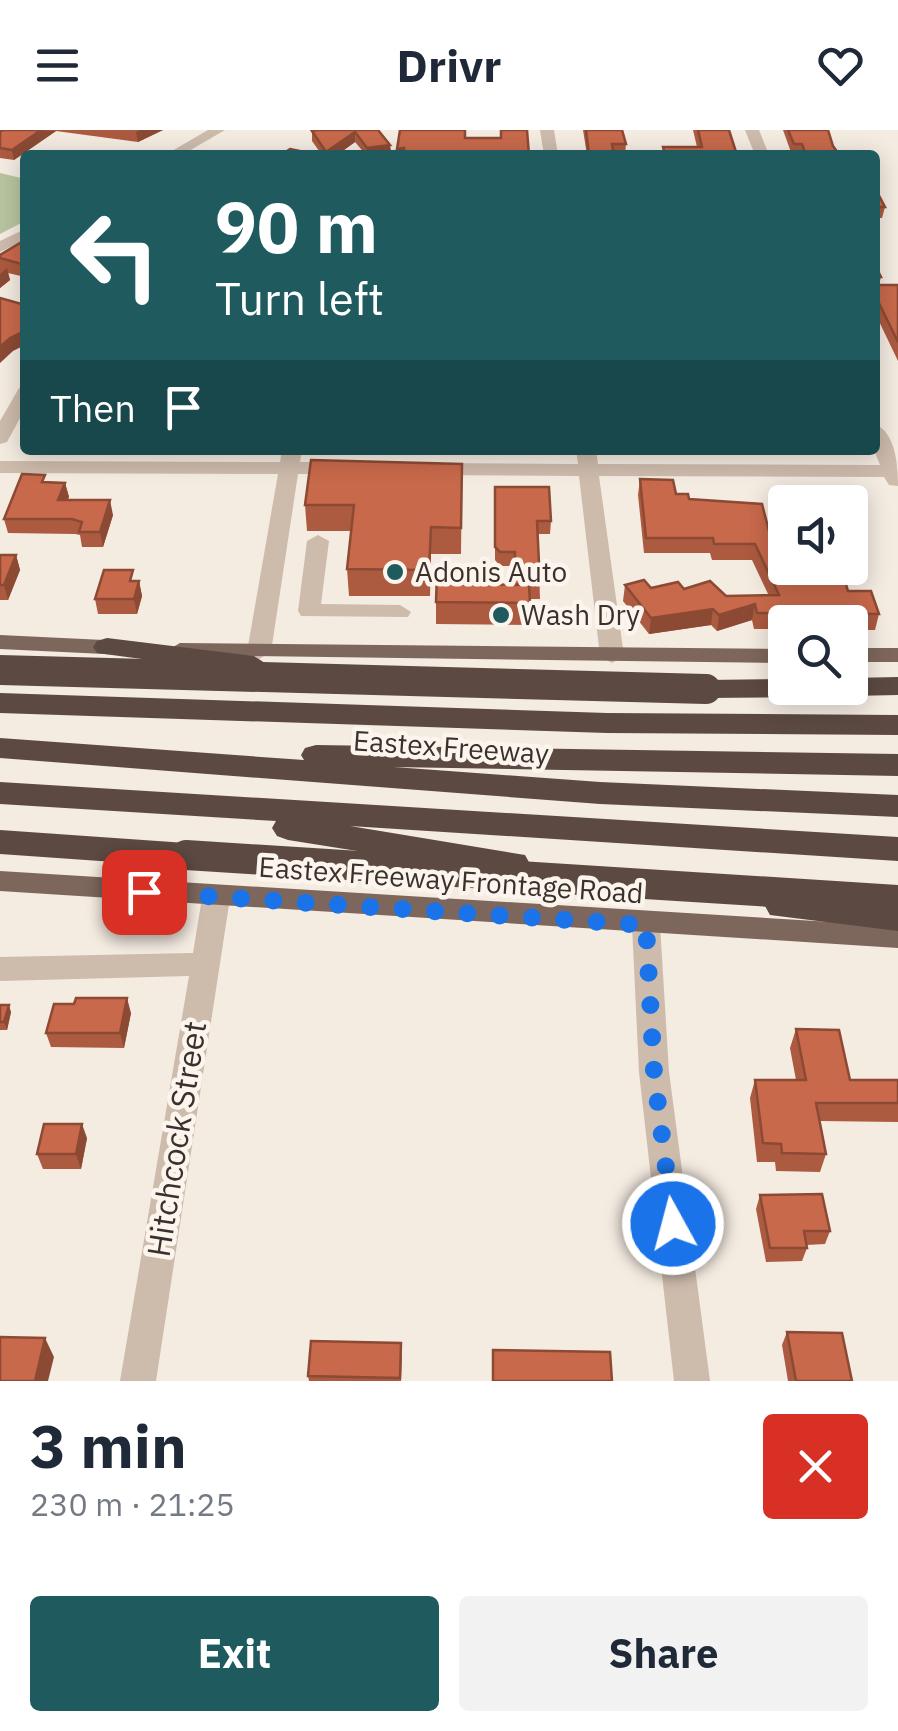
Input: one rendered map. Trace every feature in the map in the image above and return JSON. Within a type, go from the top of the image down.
[{"type":"highway","points":[[107,647],[494,696],[606,723]]},
{"type":"highway","points":[[0,670],[768,688]]},
{"type":"highway","points":[[868,687],[898,686]]},
{"type":"highway","name":"Eastex Freeway","points":[[0,703],[606,723],[898,726]]},
{"type":"highway","points":[[0,747],[898,780]]},
{"type":"highway","name":"Eastex Freeway","points":[[0,747],[600,792],[898,806]]},
{"type":"highway","points":[[233,754],[898,766]]},
{"type":"highway","points":[[297,772],[898,791]]},
{"type":"highway","points":[[0,793],[898,849]]},
{"type":"highway","points":[[107,800],[762,904],[898,918]]},
{"type":"highway","points":[[0,842],[898,900]]},
{"type":"main road","points":[[0,642],[259,652],[768,656]]},
{"type":"main road","points":[[868,655],[898,655]]},
{"type":"main road","name":"Eastex Freeway Frontage Road","points":[[0,881],[646,925],[898,937]]},
{"type":"street","points":[[181,150],[218,130]]},
{"type":"street","points":[[0,438],[20,401]]},
{"type":"street","points":[[401,469],[587,460],[896,476],[880,441]]},
{"type":"street","points":[[259,652],[290,459]]},
{"type":"street","points":[[0,467],[290,459],[363,468]]},
{"type":"street","points":[[587,460],[612,656]]},
{"type":"street","points":[[318,540],[309,611],[400,612]]},
{"type":"street","points":[[268,601],[310,601]]},
{"type":"street","name":"Hitchcock Street","points":[[138,1381],[216,898]]},
{"type":"street","points":[[646,925],[654,1072],[692,1381]]},
{"type":"street","points":[[0,969],[206,964]]},
{"type":"green space","points":[[0,173],[20,178],[20,224],[0,234]]},
{"type":"building","points":[[3,130],[41,130],[12,150],[0,148]]},
{"type":"building","points":[[378,130],[390,145],[367,148],[355,132],[325,150],[312,131]]},
{"type":"building","points":[[400,130],[465,130],[465,138],[501,138],[501,130],[527,130],[529,150],[404,148],[397,149]]},
{"type":"building","points":[[586,130],[622,130],[626,144],[612,144],[613,150],[588,150]]},
{"type":"building","points":[[698,130],[729,130],[735,150],[663,147],[702,147]]},
{"type":"building","points":[[788,130],[828,130],[836,150],[804,150],[802,144],[794,144]]},
{"type":"building","points":[[20,243],[20,264],[0,255]]},
{"type":"building","points":[[880,285],[898,285],[898,342],[880,305]]},
{"type":"building","points":[[0,298],[20,304],[20,333],[0,347]]},
{"type":"building","points":[[311,460],[462,464],[461,528],[431,527],[429,570],[347,569],[354,505],[305,505]]},
{"type":"building","points":[[22,474],[45,475],[42,482],[65,483],[58,500],[110,500],[100,532],[79,532],[82,522],[72,519],[4,519]]},
{"type":"building","points":[[640,479],[673,480],[676,494],[688,494],[689,499],[762,504],[768,527],[768,572],[755,544],[714,544],[713,538],[646,538]]},
{"type":"building","points":[[495,487],[549,487],[551,521],[537,521],[540,585],[514,584],[515,552],[500,552],[495,547]]},
{"type":"building","points":[[0,555],[16,555],[4,585],[0,585]]},
{"type":"building","points":[[104,570],[133,570],[130,581],[139,581],[134,599],[95,599]]},
{"type":"building","points":[[437,574],[455,574],[455,584],[529,585],[530,603],[436,602]]},
{"type":"building","points":[[644,580],[651,588],[678,582],[684,589],[710,581],[726,596],[779,595],[774,585],[846,585],[848,591],[871,591],[879,614],[868,614],[868,605],[768,605],[768,613],[757,613],[755,604],[719,615],[713,609],[651,618],[625,585]]},
{"type":"building","points":[[76,998],[127,998],[120,1033],[46,1033],[54,1004],[74,1004]]},
{"type":"building","points":[[0,1005],[9,1005],[4,1022],[0,1022]]},
{"type":"building","points":[[796,1029],[839,1030],[850,1080],[898,1080],[898,1103],[816,1103],[826,1154],[782,1153],[781,1144],[763,1143],[755,1080],[806,1080]]},
{"type":"building","points":[[44,1124],[82,1124],[76,1154],[37,1154]]},
{"type":"building","points":[[822,1194],[830,1231],[804,1231],[807,1248],[770,1248],[760,1195]]},
{"type":"building","points":[[787,1332],[842,1333],[852,1381],[796,1381]]},
{"type":"building","points":[[0,1337],[45,1338],[35,1381],[0,1381]]},
{"type":"building","points":[[311,1341],[401,1343],[400,1378],[308,1376]]},
{"type":"building","points":[[493,1350],[610,1352],[612,1381],[493,1381]]},
{"type":"place","name":"Adonis Auto","points":[[395,572]]},
{"type":"place","name":"Wash Dry","points":[[501,615]]},
{"type":"route","points":[[144,892],[646,925],[654,1072],[673,1224]]}]
